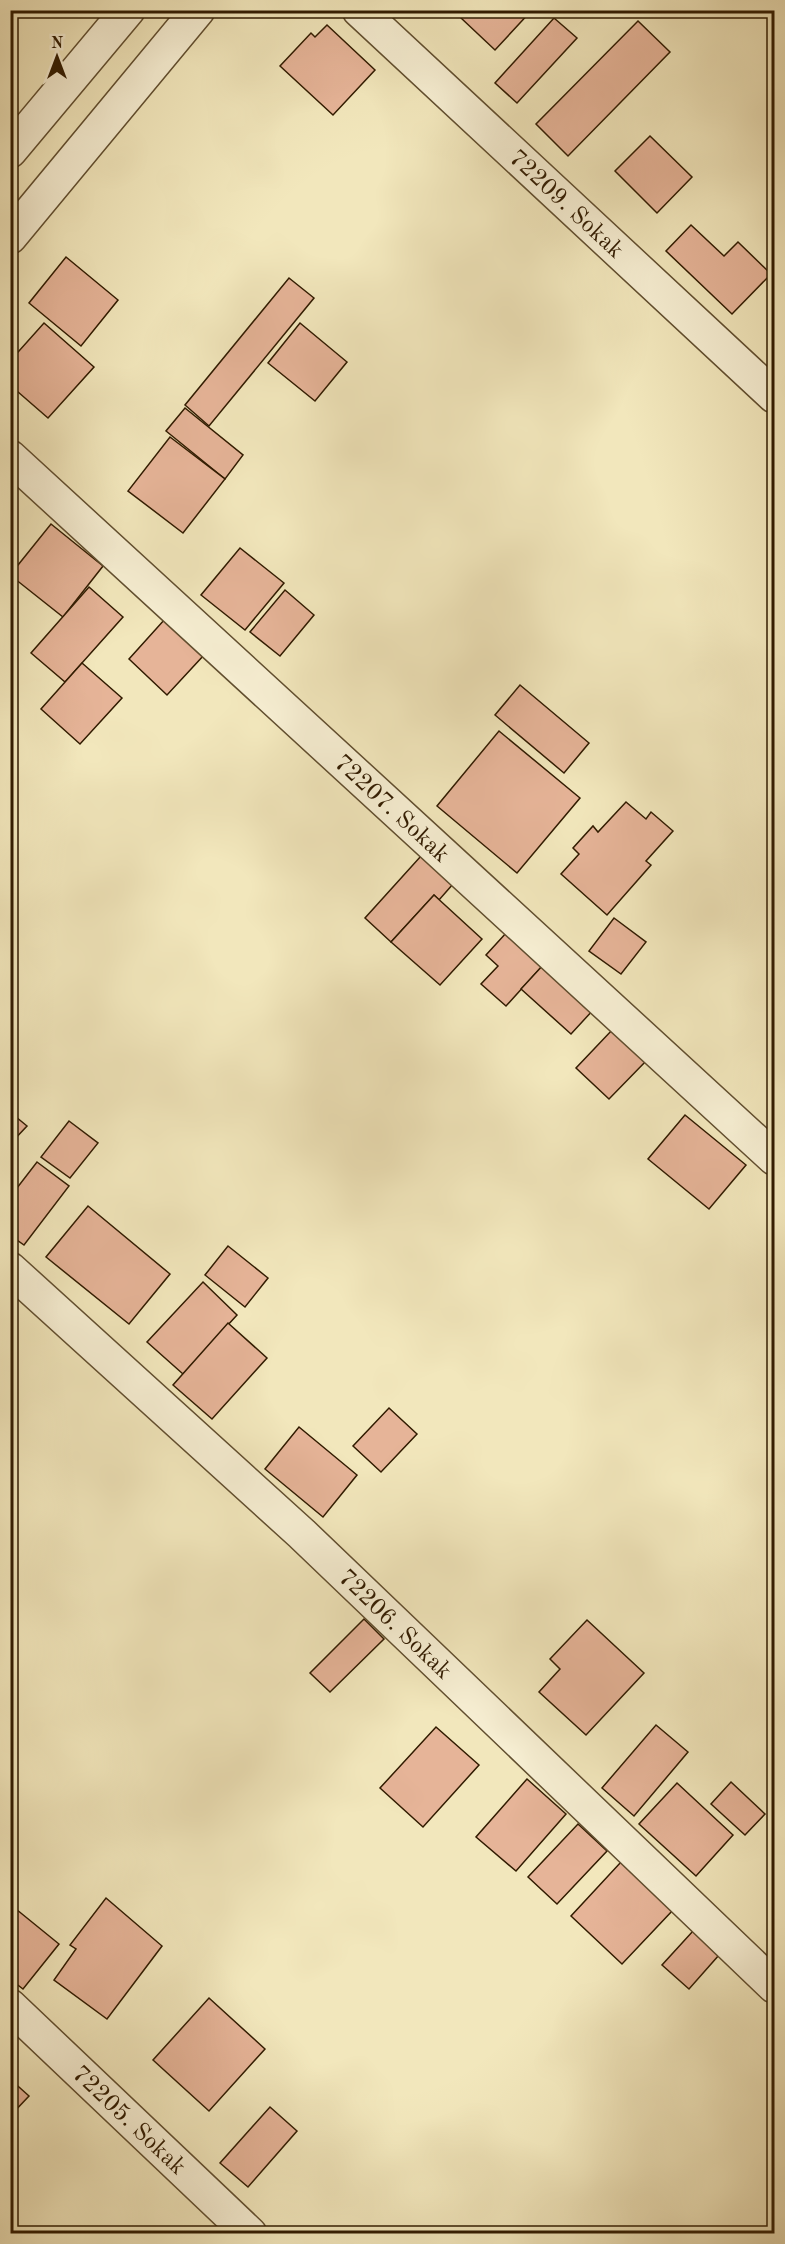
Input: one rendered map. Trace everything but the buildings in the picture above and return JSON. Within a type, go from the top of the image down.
[{"type":"street","points":[[10,151],[128,10]]},
{"type":"street","points":[[10,237],[198,10]]},
{"type":"street","name":"72209. Sokak","points":[[359,10],[774,396]]},
{"type":"street","name":"72207. Sokak","points":[[10,457],[774,1158]]},
{"type":"street","name":"72206. Sokak","points":[[10,1269],[302,1534],[774,1986]]},
{"type":"street","name":"72205. Sokak","points":[[10,2006],[250,2234]]}]
